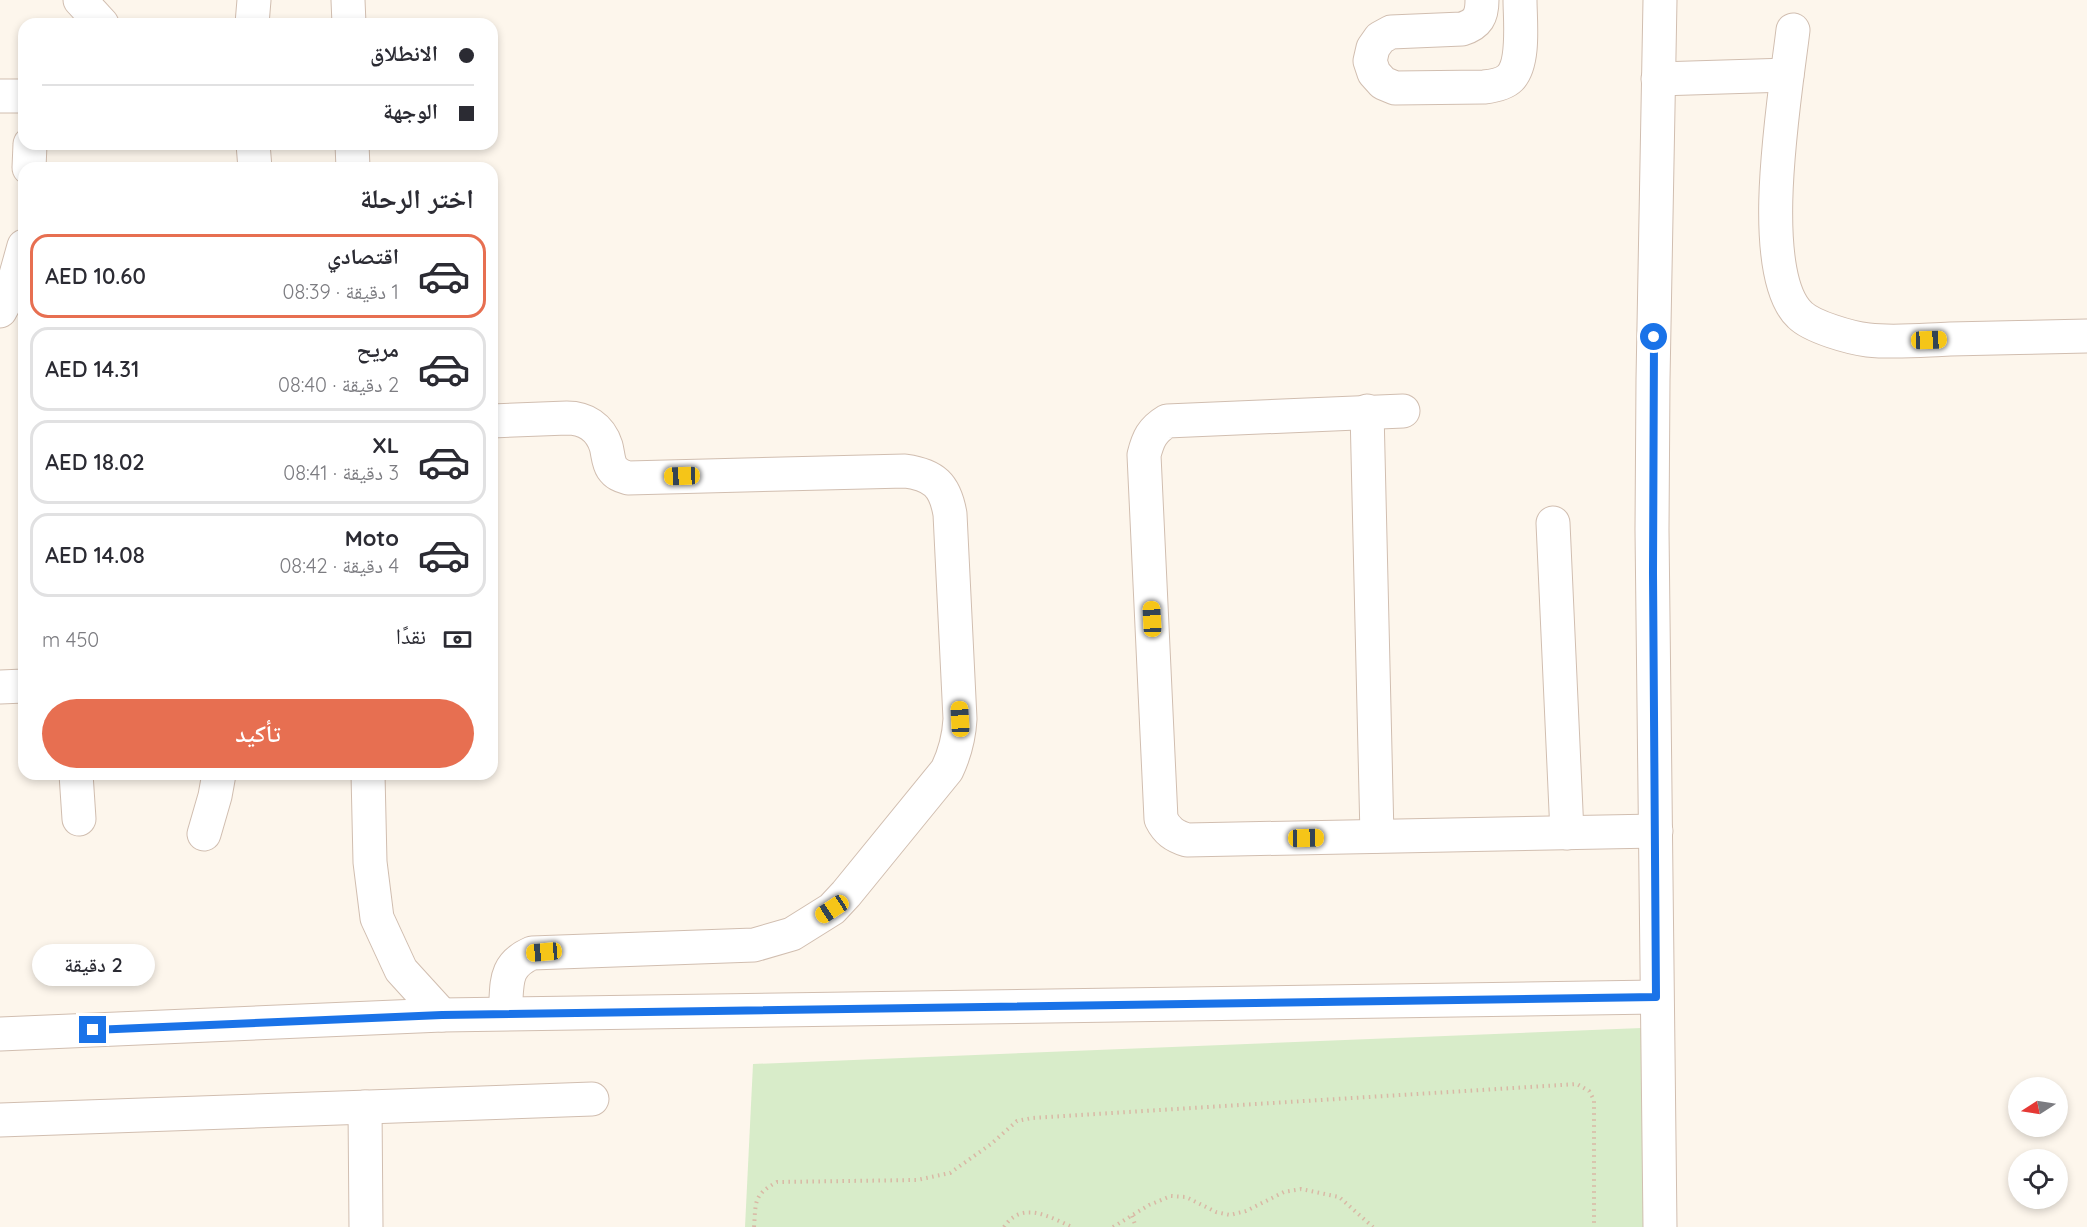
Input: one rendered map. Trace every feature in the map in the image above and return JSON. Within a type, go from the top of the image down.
[{"type":"street","points":[[80,0],[96,18]]},
{"type":"street","points":[[252,18],[254,0]]},
{"type":"street","points":[[348,0],[349,18]]},
{"type":"street","points":[[1482,0],[1482,13],[1478,21],[1471,26],[1462,29],[1391,32],[1380,38],[1371,55],[1370,61],[1374,74],[1383,83],[1395,88],[1498,85],[1510,78],[1518,67],[1520,0]]},
{"type":"street","points":[[1660,0],[1652,518],[1660,1227]]},
{"type":"street","points":[[1793,30],[1775,184],[1776,239],[1779,270],[1788,298],[1800,316],[1831,331],[1868,340],[2087,336]]},
{"type":"street","points":[[1658,79],[1787,75]]},
{"type":"street","points":[[0,96],[18,96]]},
{"type":"street","points":[[0,311],[18,272]]},
{"type":"street","points":[[1367,411],[1377,836]]},
{"type":"street","points":[[1403,411],[1167,421],[1157,427],[1148,438],[1144,455],[1161,819],[1167,829],[1175,836],[1187,840],[1656,831]]},
{"type":"street","points":[[498,421],[576,418],[586,421],[602,435],[611,467],[618,474],[628,478],[905,471],[922,473],[937,482],[947,497],[950,514],[960,719],[955,754],[947,770],[846,894],[832,909],[812,922],[792,934],[754,945],[532,953],[520,958],[511,968],[505,1014]]},
{"type":"street","points":[[1553,523],[1567,833]]},
{"type":"street","points":[[0,687],[18,687]]},
{"type":"street","points":[[76,780],[79,819]]},
{"type":"street","points":[[204,834],[216,796],[218,780]]},
{"type":"street","points":[[368,780],[370,862],[377,918],[401,970],[442,1015]]},
{"type":"street","points":[[0,1034],[442,1015],[1656,997]]},
{"type":"street","points":[[0,1120],[592,1100]]},
{"type":"street","points":[[365,1107],[366,1227]]},
{"type":"path","points":[[754,1227],[757,1197],[763,1189],[777,1182],[935,1178],[950,1173],[991,1144],[1017,1121],[1032,1118],[1576,1084],[1589,1090],[1594,1100],[1594,1227]]},
{"type":"path","points":[[1113,1227],[1149,1205],[1171,1196],[1186,1197],[1216,1212],[1230,1215],[1246,1211],[1284,1192],[1301,1189],[1339,1197],[1373,1227]]},
{"type":"path","points":[[1004,1227],[1010,1218],[1026,1212],[1041,1213],[1072,1227]]},
{"type":"path","points":[[1132,1216],[1136,1227]]},
{"type":"green space","points":[[1666,1027],[1664,1227],[745,1227],[753,1064]]},
{"type":"route","points":[[93,1030],[442,1015],[1656,997],[1653,680],[1654,337]]}]
